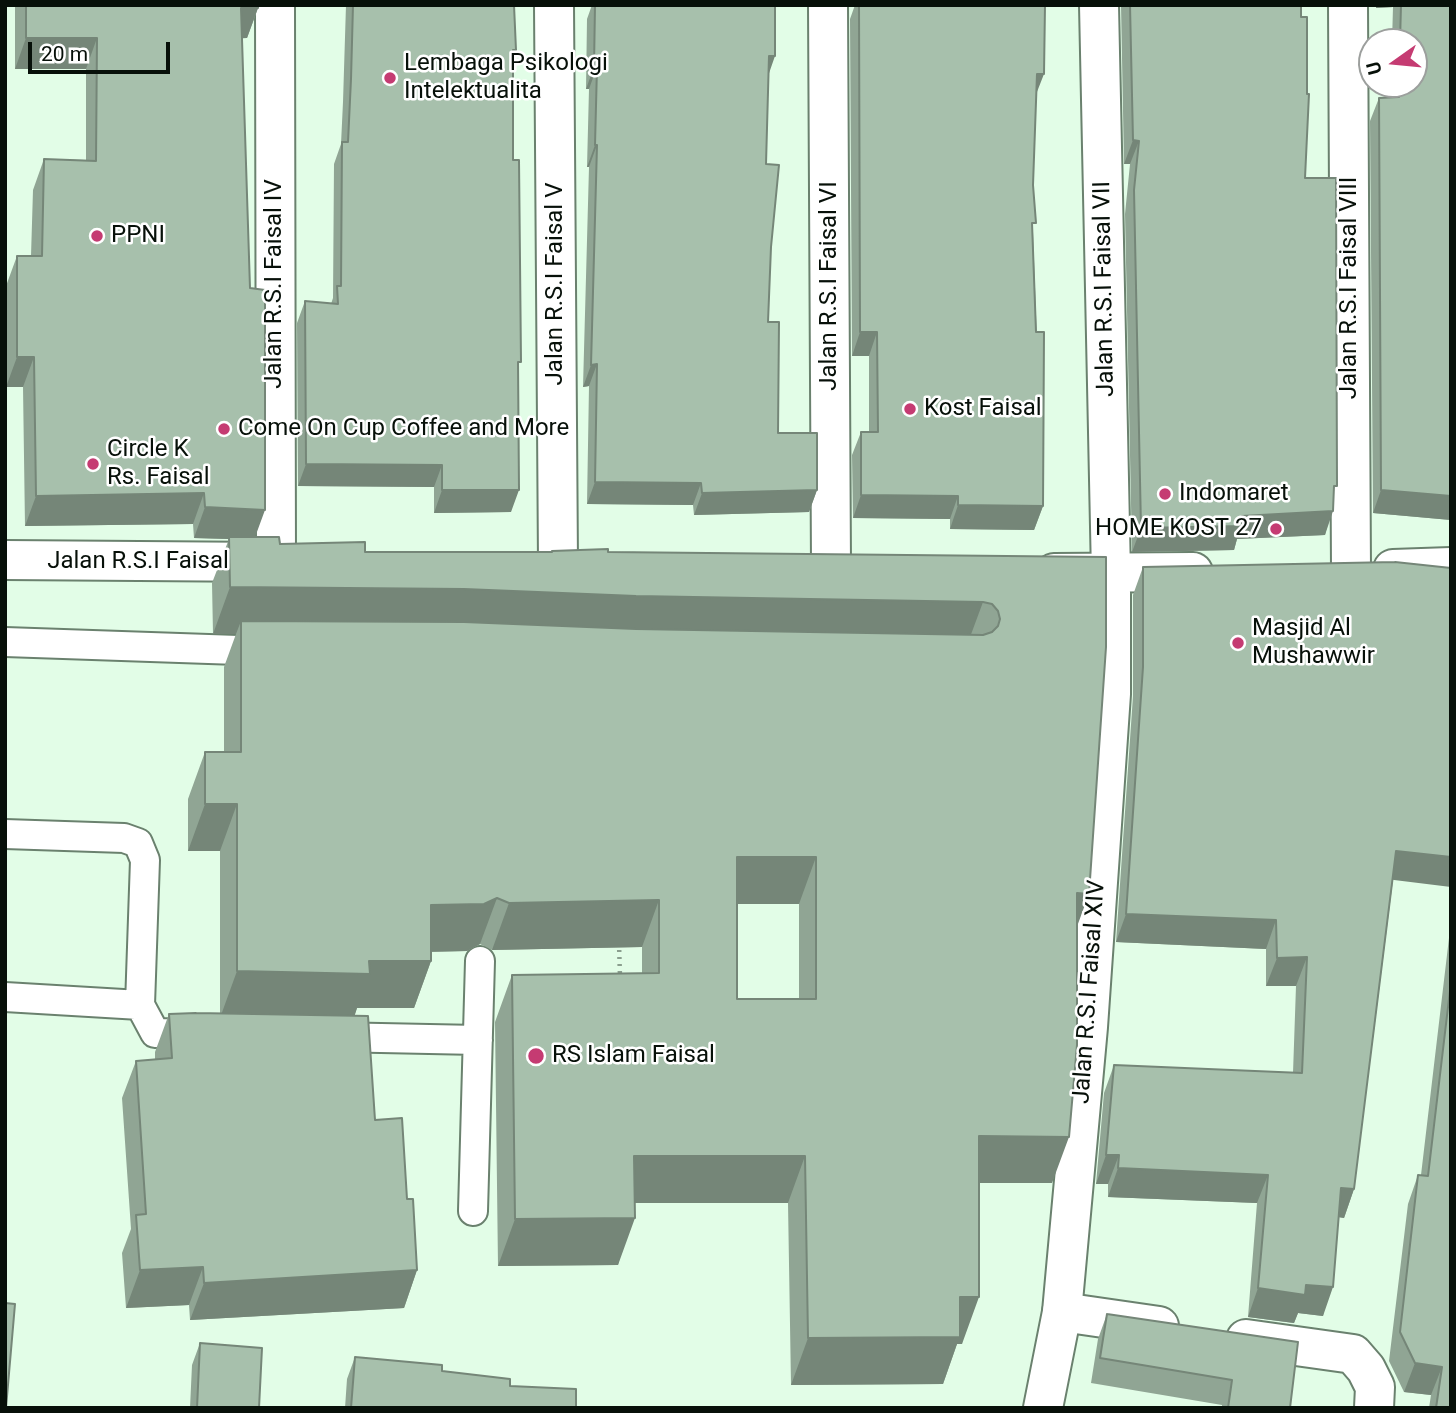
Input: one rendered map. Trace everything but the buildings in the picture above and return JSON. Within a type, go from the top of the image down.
[{"type":"street","name":"Jalan R.S.I Faisal IV","points":[[275,5],[276,562]]},
{"type":"street","name":"Jalan R.S.I Faisal V","points":[[518,563],[572,564],[554,5]]},
{"type":"street","name":"Jalan R.S.I Faisal VI","points":[[828,5],[831,566]]},
{"type":"street","name":"Jalan R.S.I Faisal VII","points":[[1099,5],[1111,574]]},
{"type":"street","name":"Jalan R.S.I Faisal VIII","points":[[1348,5],[1351,570]]},
{"type":"street","name":"Jalan R.S.I Faisal","points":[[5,560],[317,562]]},
{"type":"street","points":[[790,566],[871,568]]},
{"type":"street","points":[[1311,570],[1451,567]]},
{"type":"street","points":[[1018,572],[1231,572]]},
{"type":"street","name":"Jalan R.S.I Faisal XIV","points":[[1043,1408],[1062,1312],[1088,1027],[1111,694],[1111,574]]},
{"type":"street","points":[[1062,1312],[1353,1354],[1366,1368],[1375,1387],[1374,1408]]},
{"type":"lane","points":[[5,642],[287,652]]},
{"type":"lane","points":[[5,834],[124,838],[138,843],[145,860],[140,1005],[155,1032],[222,1034]]},
{"type":"lane","points":[[473,1211],[480,961]]},
{"type":"lane","points":[[5,997],[140,1005]]},
{"type":"lane","points":[[303,1036],[478,1040]]},
{"type":"path","points":[[620,931],[620,985]]},
{"type":"place","name":"Lembaga Psikologi Intelektualita","points":[[390,78]]},
{"type":"place","name":"PPNI","points":[[97,236]]},
{"type":"place","name":"Kost Faisal","points":[[910,409]]},
{"type":"place","name":"Come On Cup Coffee and More","points":[[224,429]]},
{"type":"place","name":"Circle K Rs. Faisal","points":[[93,464]]},
{"type":"place","name":"Indomaret","points":[[1165,494]]},
{"type":"place","name":"HOME KOST 27","points":[[1276,529]]},
{"type":"place","name":"Masjid Al Mushawwir","points":[[1238,643]]},
{"type":"place","name":"RS Islam Faisal","points":[[536,1056]]}]
